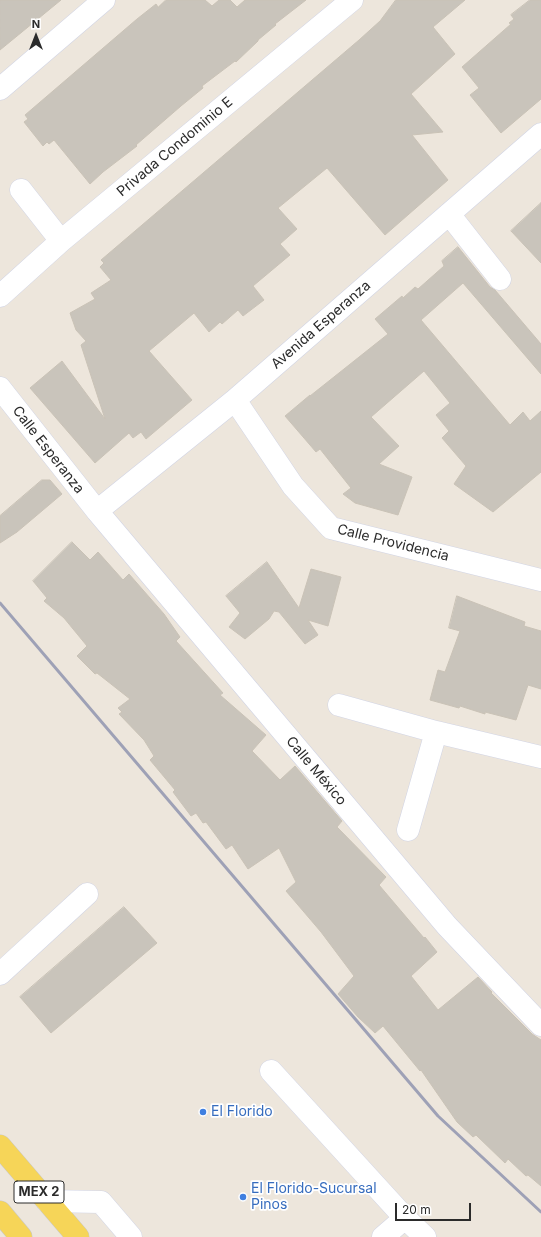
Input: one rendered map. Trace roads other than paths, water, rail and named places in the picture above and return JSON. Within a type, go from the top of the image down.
[{"type":"main road","name":"MEX 2","points":[[0,1146],[78,1237]]},
{"type":"main road","name":"MEX 2","points":[[0,1212],[22,1237]]},
{"type":"street","points":[[0,89],[104,0]]},
{"type":"street","name":"Privada Condominio E","points":[[0,296],[61,241],[352,0]]},
{"type":"street","name":"Avenida Esperanza","points":[[97,511],[235,400],[541,134]]},
{"type":"street","points":[[21,190],[61,241]]},
{"type":"street","points":[[449,214],[500,278]]},
{"type":"street","name":"Calle Esperanza","points":[[0,388],[97,511]]},
{"type":"street","name":"Calle Providencia","points":[[235,400],[293,486],[331,528],[541,580]]},
{"type":"street","name":"Calle México","points":[[97,511],[447,926],[541,1026]]},
{"type":"street","points":[[339,705],[436,732],[541,757]]},
{"type":"street","points":[[408,830],[436,732]]},
{"type":"street","points":[[0,974],[87,894]]},
{"type":"street","points":[[271,1071],[424,1237]]},
{"type":"street","points":[[47,1201],[101,1202],[131,1237]]},
{"type":"street","points":[[383,1237],[405,1218]]},
{"type":"railway","points":[[0,603],[438,1116],[541,1212]]},
{"type":"place","name":"El Florido","points":[[203,1112]]},
{"type":"place","name":"El Florido-Sucursal Pinos","points":[[243,1197]]}]
